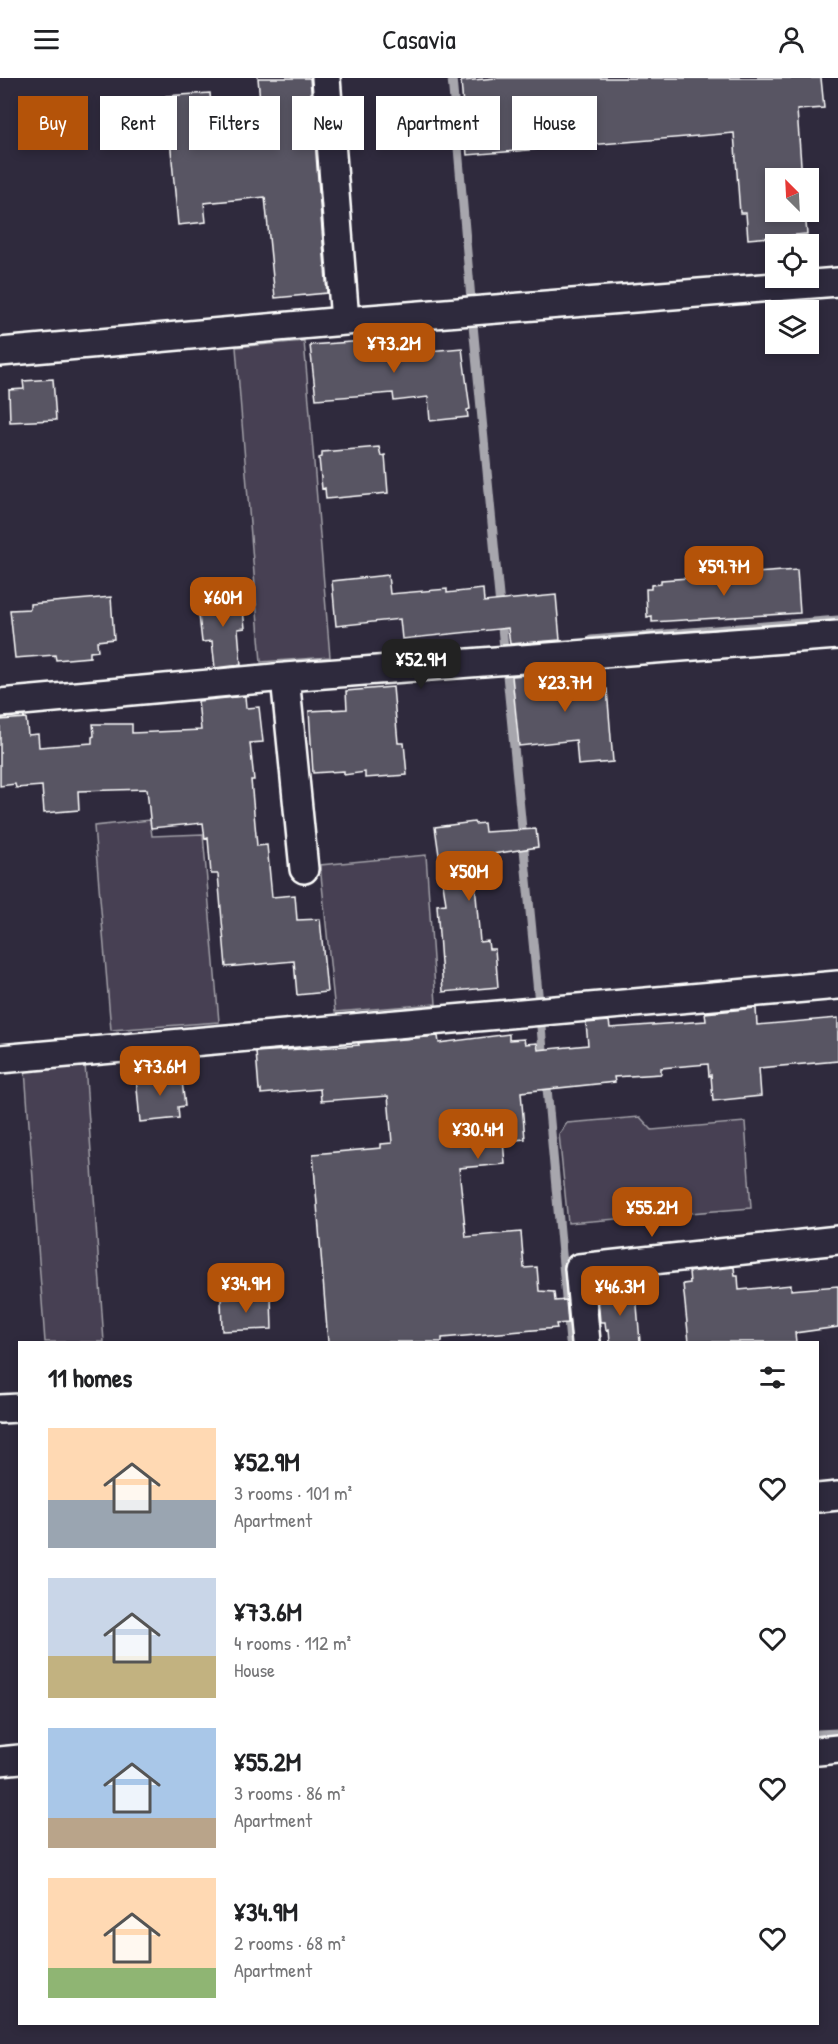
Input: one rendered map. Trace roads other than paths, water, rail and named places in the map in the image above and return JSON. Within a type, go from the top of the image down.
[{"type":"street","points":[[326,78],[345,321]]},
{"type":"street","points":[[0,352],[345,321],[838,282]]},
{"type":"street","points":[[0,703],[285,677],[838,635]]},
{"type":"street","points":[[285,677],[304,869]]},
{"type":"street","points":[[0,1059],[838,985]]},
{"type":"street","points":[[586,1341],[579,1268],[838,1240]]},
{"type":"street","points":[[0,1410],[18,1408]]},
{"type":"street","points":[[819,1498],[838,1496]]},
{"type":"street","points":[[819,1751],[838,1749]]},
{"type":"street","points":[[0,1761],[18,1759]]},
{"type":"waterway","points":[[452,78],[471,299],[461,300]]},
{"type":"waterway","points":[[473,325],[504,648]]},
{"type":"waterway","points":[[591,640],[838,620]]},
{"type":"waterway","points":[[507,675],[539,1003]]},
{"type":"waterway","points":[[541,1027],[544,1061]]},
{"type":"waterway","points":[[546,1077],[570,1341]]},
{"type":"waterway","points":[[819,1734],[838,1733]]}]
